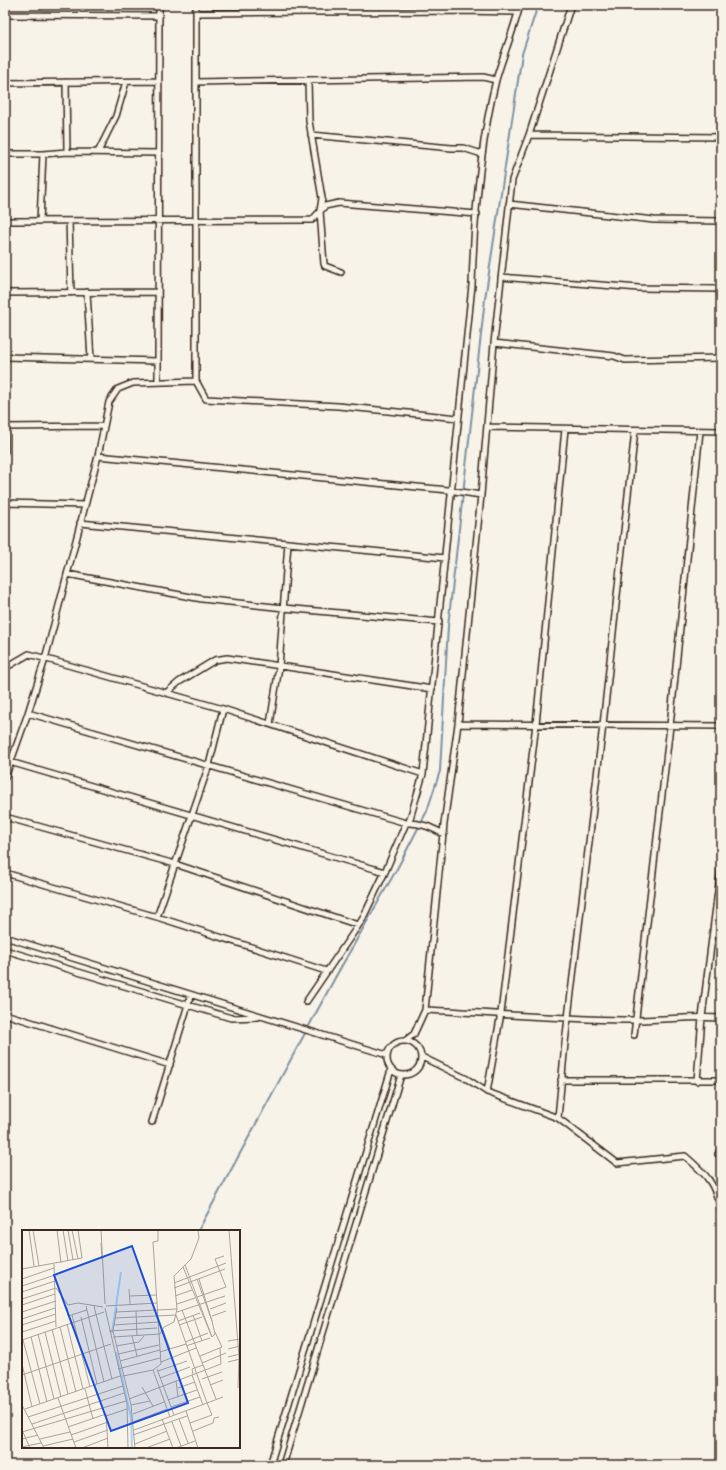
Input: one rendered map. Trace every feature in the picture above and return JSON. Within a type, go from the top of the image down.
[{"type":"street","points":[[158,381],[159,5]]},
{"type":"street","points":[[196,5],[196,381],[206,399],[338,406],[458,418]]},
{"type":"street","points":[[306,1002],[358,925],[409,822],[423,774],[472,285],[482,154],[496,80],[520,5]]},
{"type":"street","points":[[405,1041],[410,1042],[417,1047],[422,1057],[421,1063],[417,1070],[411,1074],[401,1075],[388,1066],[387,1055],[388,1050],[396,1043],[405,1041],[414,1034],[425,1010],[444,834],[458,724],[481,495],[494,343],[512,180],[529,135],[571,5]]},
{"type":"street","points":[[196,13],[518,12]]},
{"type":"street","points":[[5,16],[159,16]]},
{"type":"street","points":[[196,82],[483,77],[496,80]]},
{"type":"street","points":[[308,80],[309,121],[322,198],[320,211],[324,264],[325,266],[341,272]]},
{"type":"street","points":[[5,83],[159,81]]},
{"type":"street","points":[[66,82],[67,152]]},
{"type":"street","points":[[98,152],[116,116],[126,82]]},
{"type":"street","points":[[311,135],[464,148],[482,154]]},
{"type":"street","points":[[529,135],[721,137]]},
{"type":"street","points":[[5,154],[43,154],[67,152],[158,153]]},
{"type":"street","points":[[40,221],[43,154]]},
{"type":"street","points":[[5,221],[312,220],[325,206],[339,203],[477,214]]},
{"type":"street","points":[[509,204],[654,220],[721,221]]},
{"type":"street","points":[[68,221],[71,292]]},
{"type":"street","points":[[501,277],[639,288],[721,289]]},
{"type":"street","points":[[87,292],[91,359]]},
{"type":"street","points":[[5,293],[158,292]]},
{"type":"street","points":[[494,343],[614,356],[626,360],[721,358]]},
{"type":"street","points":[[5,357],[158,361]]},
{"type":"street","points":[[5,778],[45,659],[98,456],[108,402],[118,389],[133,382],[196,381]]},
{"type":"street","points":[[5,451],[5,427],[104,426]]},
{"type":"street","points":[[487,427],[721,432]]},
{"type":"street","points":[[487,1092],[500,1013],[536,724],[565,429]]},
{"type":"street","points":[[558,1118],[568,1019],[603,725],[634,430]]},
{"type":"street","points":[[634,1035],[670,726],[700,431]]},
{"type":"street","points":[[98,456],[481,495]]},
{"type":"street","points":[[5,503],[85,505]]},
{"type":"street","points":[[80,523],[445,558]]},
{"type":"street","points":[[270,724],[279,667],[288,543]]},
{"type":"street","points":[[67,574],[202,599],[439,622]]},
{"type":"street","points":[[5,668],[29,654],[224,709],[423,774]]},
{"type":"street","points":[[166,693],[179,682],[215,660],[227,658],[279,667],[432,688]]},
{"type":"street","points":[[157,917],[209,765],[224,709]]},
{"type":"street","points":[[28,712],[432,828],[444,834]]},
{"type":"street","points":[[458,724],[721,726]]},
{"type":"street","points":[[10,762],[385,872]]},
{"type":"street","points":[[5,817],[175,864],[358,925]]},
{"type":"street","points":[[697,1081],[702,1017],[721,866]]},
{"type":"street","points":[[5,873],[157,917],[326,971]]},
{"type":"street","points":[[5,937],[387,1055]]},
{"type":"street","points":[[5,950],[231,1018],[262,1017]]},
{"type":"street","points":[[152,1122],[191,995]]},
{"type":"street","points":[[425,1010],[500,1013],[568,1019],[636,1020],[702,1017],[721,1018]]},
{"type":"street","points":[[5,1014],[170,1065]]},
{"type":"street","points":[[422,1057],[467,1079],[487,1092],[558,1118],[618,1163],[685,1156],[705,1174],[718,1194],[721,1211]]},
{"type":"street","points":[[270,1465],[392,1070]]},
{"type":"street","points":[[283,1465],[401,1075]]},
{"type":"street","points":[[562,1080],[721,1080]]},
{"type":"street","points":[[718,1154],[721,1148]]},
{"type":"waterway","points":[[199,1230],[336,976],[398,867],[427,811],[440,771],[448,626],[485,299],[522,54],[538,5]]}]
